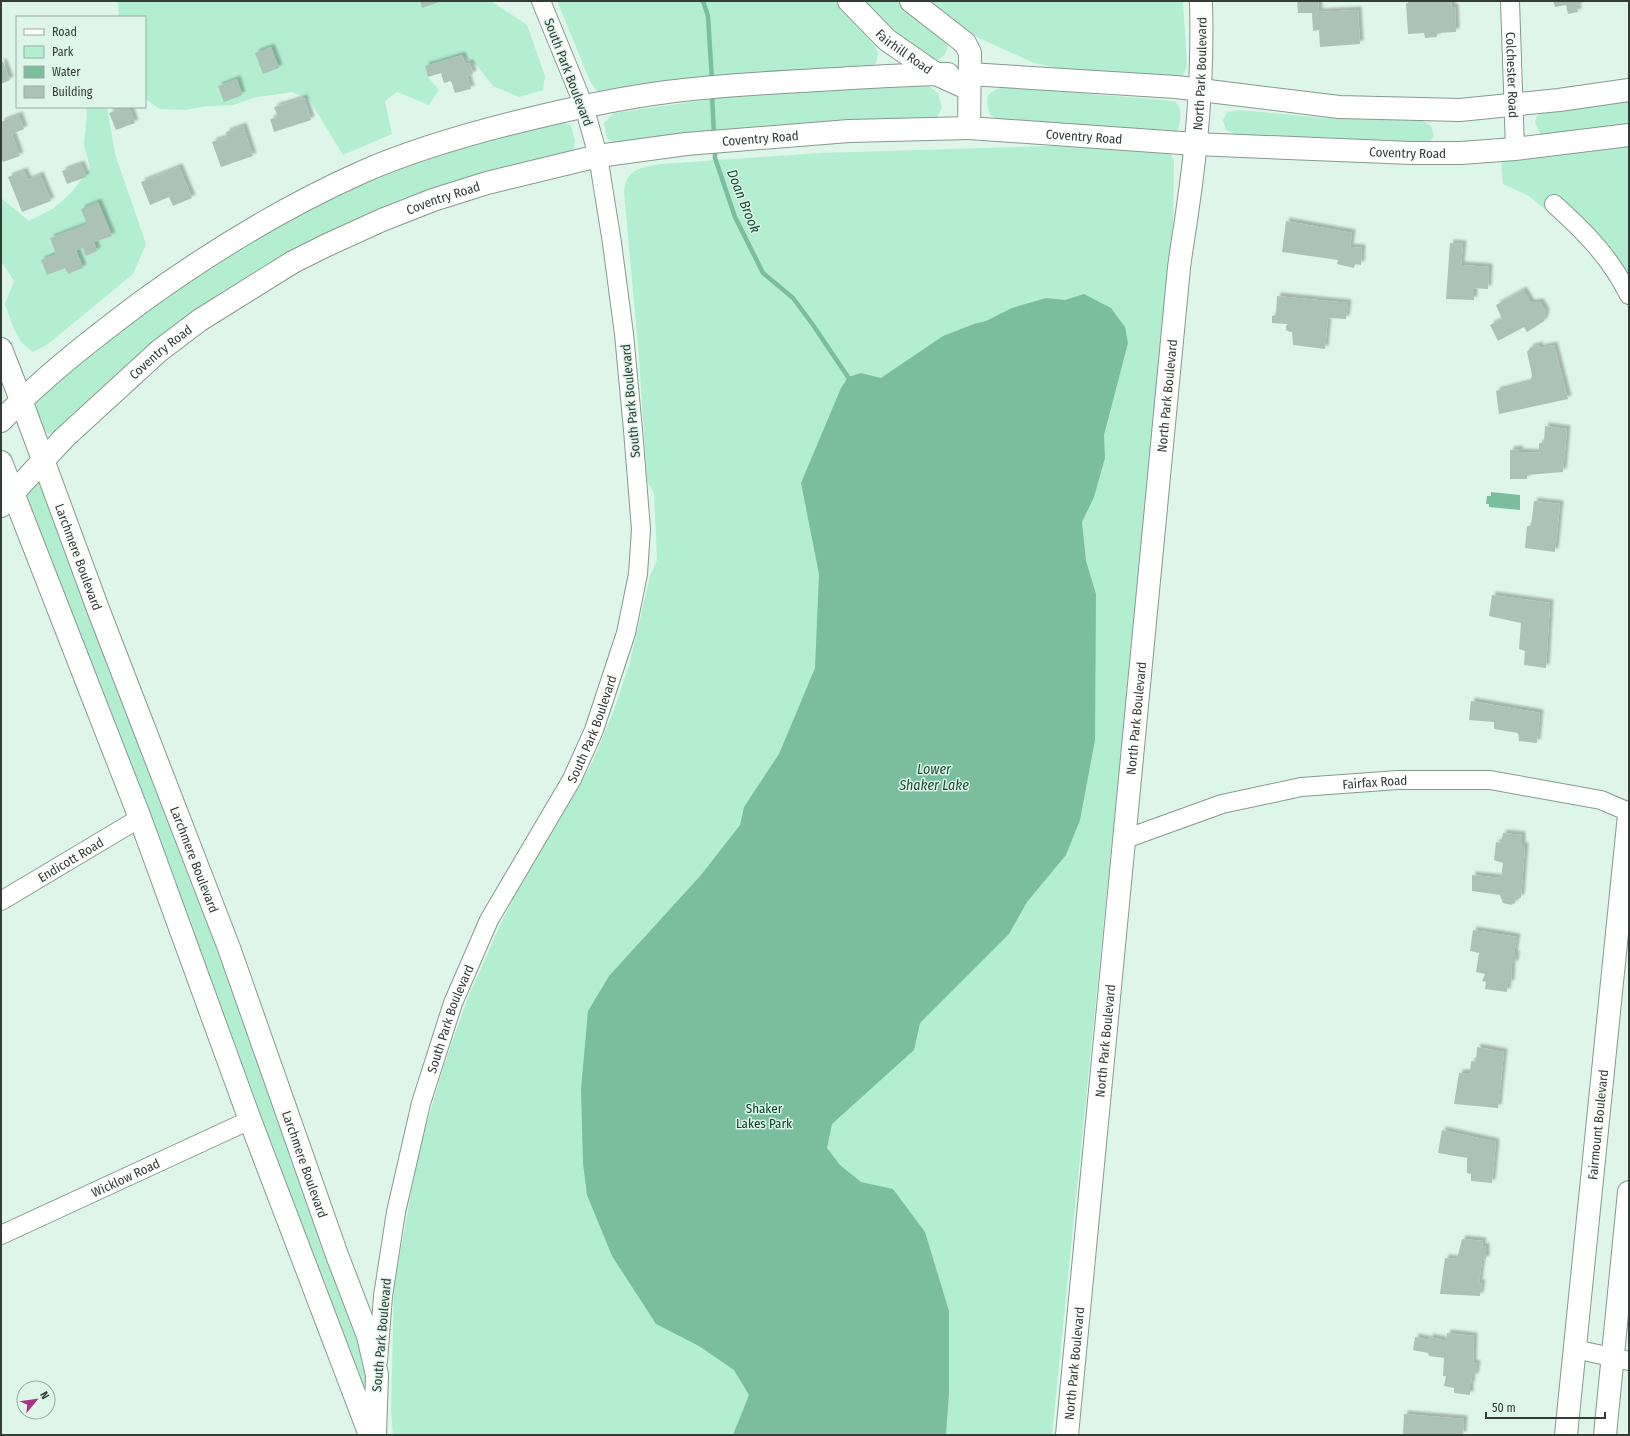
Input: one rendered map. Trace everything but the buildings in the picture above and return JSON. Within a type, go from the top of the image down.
[{"type":"main road","name":"Fairhill Road","points":[[849,1],[887,40],[936,74]]},
{"type":"main road","points":[[911,1],[965,43],[970,53],[969,128]]},
{"type":"main road","name":"North Park Boulevard","points":[[1068,1435],[1178,278],[1188,206],[1200,91],[1202,34],[1201,1]]},
{"type":"main road","points":[[1,421],[21,400],[105,330],[174,278],[280,212],[361,172],[432,145],[467,134],[584,106],[669,91],[749,84],[936,74],[969,82],[1071,80],[1176,87],[1339,107],[1460,110],[1573,98],[1629,90]]},
{"type":"main road","name":"Coventry Road","points":[[7,500],[42,460],[64,438],[159,351],[200,320],[293,262],[382,220],[433,200],[487,183],[598,156],[686,144],[850,131],[969,128],[1195,144],[1411,153],[1461,153],[1515,149],[1629,135]]},
{"type":"main road","name":"Larchmere Boulevard","points":[[1,349],[98,609],[229,948],[337,1254],[368,1336],[377,1375]]},
{"type":"main road","points":[[1,462],[7,500],[140,818],[250,1120],[370,1435]]},
{"type":"main road","name":"Fairmount Boulevard","points":[[1566,1435],[1629,814]]},
{"type":"main road","points":[[1605,1435],[1621,1359],[1629,1192]]},
{"type":"main road","points":[[307,1269],[337,1254]]},
{"type":"main road","name":"South Park Boulevard","points":[[375,1435],[377,1375]]},
{"type":"street","name":"South Park Boulevard","points":[[377,1375],[383,1296],[396,1212],[421,1103],[453,1003],[489,920],[572,779],[594,730],[626,633],[638,574],[641,529],[624,334],[613,250],[598,156],[584,106],[541,1]]},
{"type":"street","name":"Colchester Road","points":[[1510,1],[1515,149]]},
{"type":"street","points":[[1554,204],[1593,240],[1615,269],[1629,295]]},
{"type":"street","name":"Fairfax Road","points":[[1125,839],[1222,804],[1301,787],[1398,780],[1490,780],[1601,800],[1629,814]]},
{"type":"street","name":"Endicott Road","points":[[1,901],[140,818]]},
{"type":"street","name":"Wicklow Road","points":[[1,1235],[250,1120]]},
{"type":"street","points":[[1575,1349],[1621,1359]]},
{"type":"green space","points":[[118,1],[420,1],[422,8],[444,1],[491,1],[527,25],[545,76],[543,90],[519,97],[493,86],[478,67],[462,55],[425,66],[428,77],[439,90],[429,105],[397,92],[385,101],[392,134],[343,155],[309,99],[292,92],[253,98],[233,105],[208,106],[185,110],[160,109],[146,100],[146,16],[119,16]]},
{"type":"green space","points":[[557,1],[838,1],[875,46],[878,53],[876,63],[867,70],[607,95],[597,91],[590,81]]},
{"type":"green space","points":[[857,1],[897,1],[945,41],[948,48],[944,55],[938,60],[928,59],[897,37]]},
{"type":"green space","points":[[926,1],[1183,1],[1187,67],[1181,79],[1169,83],[1057,68],[1034,63],[979,38],[941,14]]},
{"type":"green space","points":[[927,85],[938,93],[942,108],[937,118],[619,146],[607,138],[604,123],[614,113],[727,97],[855,87]]},
{"type":"green space","points":[[1007,87],[1175,101],[1180,112],[1180,124],[1177,132],[1002,122],[990,115],[987,103],[988,95],[997,89]]},
{"type":"green space","points":[[1629,100],[1629,128],[1548,138],[1540,133],[1535,122],[1537,116],[1543,111]]},
{"type":"green space","points":[[86,108],[107,108],[115,154],[146,244],[133,274],[48,344],[33,352],[21,342],[13,327],[5,304],[14,281],[1,261],[1,198],[29,221],[54,208],[71,193],[90,168],[84,144],[87,115]]},
{"type":"green space","points":[[1238,110],[1326,118],[1423,121],[1431,126],[1434,135],[1431,140],[1423,145],[1237,135],[1226,130],[1223,120],[1227,112]]},
{"type":"green space","points":[[563,122],[571,126],[575,141],[573,150],[564,155],[358,223],[60,430],[49,434],[40,428],[33,413],[37,399],[101,343],[233,251],[298,215],[349,190],[414,164],[469,145]]},
{"type":"green space","points":[[1629,144],[1629,282],[1555,199],[1547,211],[1529,196],[1503,184],[1501,158]]},
{"type":"green space","name":"Shaker Lakes Park","points":[[1085,145],[1165,152],[1170,154],[1174,160],[1173,236],[1052,1435],[393,1435],[391,1410],[394,1287],[419,1149],[444,1065],[467,1000],[501,923],[523,880],[591,765],[613,713],[630,662],[650,576],[657,560],[654,493],[647,481],[639,357],[624,192],[625,184],[628,178],[636,170],[661,164],[820,153]]},
{"type":"green space","points":[[42,460],[368,1336],[375,1435],[14,493]]},
{"type":"water","name":"Lower Shaker Lake","points":[[1084,294],[1111,308],[1125,327],[1128,343],[1104,435],[1105,458],[1094,497],[1082,522],[1086,561],[1096,594],[1095,740],[1080,820],[1066,855],[1027,902],[1009,934],[920,1023],[914,1050],[832,1124],[827,1148],[840,1165],[861,1182],[893,1189],[925,1232],[949,1311],[949,1393],[946,1435],[733,1435],[749,1395],[734,1370],[699,1346],[656,1324],[612,1256],[587,1195],[583,1163],[581,1089],[588,1011],[609,976],[701,875],[740,825],[744,807],[779,754],[815,668],[819,574],[801,483],[841,388],[848,377],[861,373],[881,378],[943,336],[986,321],[1012,308],[1046,298],[1065,300]]},
{"type":"water","points":[[1491,492],[1520,495],[1520,510],[1489,507],[1489,504],[1486,504],[1487,496],[1491,496]]},
{"type":"waterway","name":"Doan Brook","points":[[703,1],[708,16],[712,81]]},
{"type":"waterway","name":"Doan Brook","points":[[712,92],[714,137]]},
{"type":"waterway","name":"Doan Brook","points":[[715,148],[715,158],[735,217],[763,273],[793,298],[848,377]]}]
